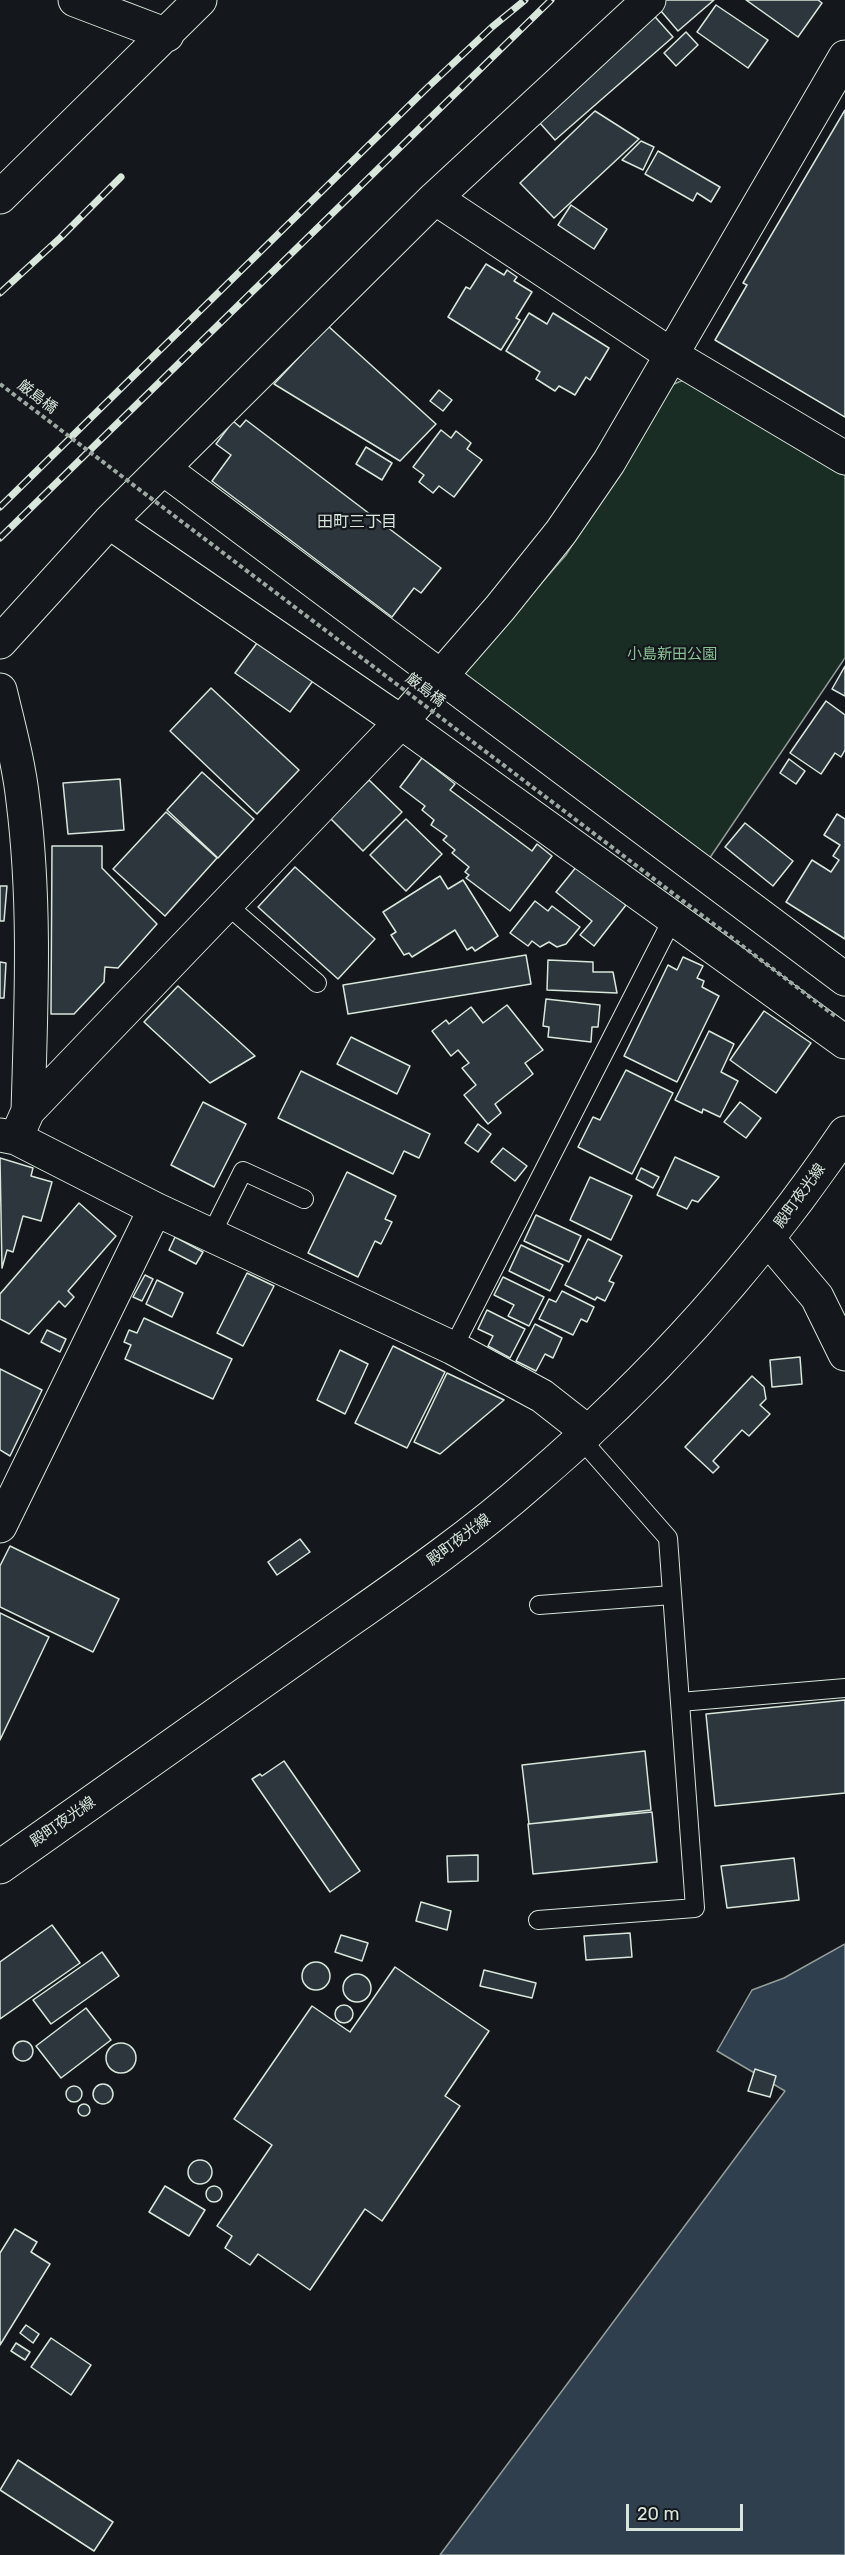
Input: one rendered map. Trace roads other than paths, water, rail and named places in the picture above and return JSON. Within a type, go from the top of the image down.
[{"type":"street","points":[[75,0],[167,35]]},
{"type":"street","points":[[0,197],[200,0]]},
{"type":"street","points":[[0,642],[109,522],[435,198],[649,0]]},
{"type":"street","points":[[15,1128],[401,722],[561,532],[609,462],[845,57]]},
{"type":"street","points":[[435,198],[670,354],[845,458]]},
{"type":"street","points":[[164,469],[845,979]]},
{"type":"street","points":[[109,522],[401,722],[673,918],[840,1029]]},
{"type":"street","points":[[0,690],[23,801],[28,877],[31,988],[15,1128]]},
{"type":"street","points":[[15,1128],[155,1209],[453,1348],[542,1396],[585,1436]]},
{"type":"street","name":"殿町夜光線","points":[[0,1867],[482,1523],[585,1436],[653,1370],[769,1240],[845,1133]]},
{"type":"street","points":[[0,1526],[155,1209]]},
{"type":"street","points":[[769,1240],[818,1297],[845,1354]]},
{"type":"lane","points":[[227,905],[317,983]]},
{"type":"lane","points":[[453,1348],[673,918]]},
{"type":"lane","points":[[212,1235],[243,1171],[304,1199]]},
{"type":"lane","points":[[538,1920],[695,1908],[668,1538],[585,1436]]},
{"type":"lane","points":[[539,1605],[672,1595]]},
{"type":"lane","points":[[680,1702],[845,1688]]},
{"type":"water","points":[[845,1944],[845,2555],[440,2555],[785,2091],[717,2051],[752,1990],[784,1978]]},
{"type":"railway","points":[[0,507],[427,88],[492,27],[525,0]]},
{"type":"railway","points":[[0,538],[551,0]]},
{"type":"railway","points":[[0,293],[60,238],[121,177]]},
{"type":"district","name":"田町三丁目","points":[[357,522]]},
{"type":"park label","name":"小島新田公園","points":[[672,655]]}]
